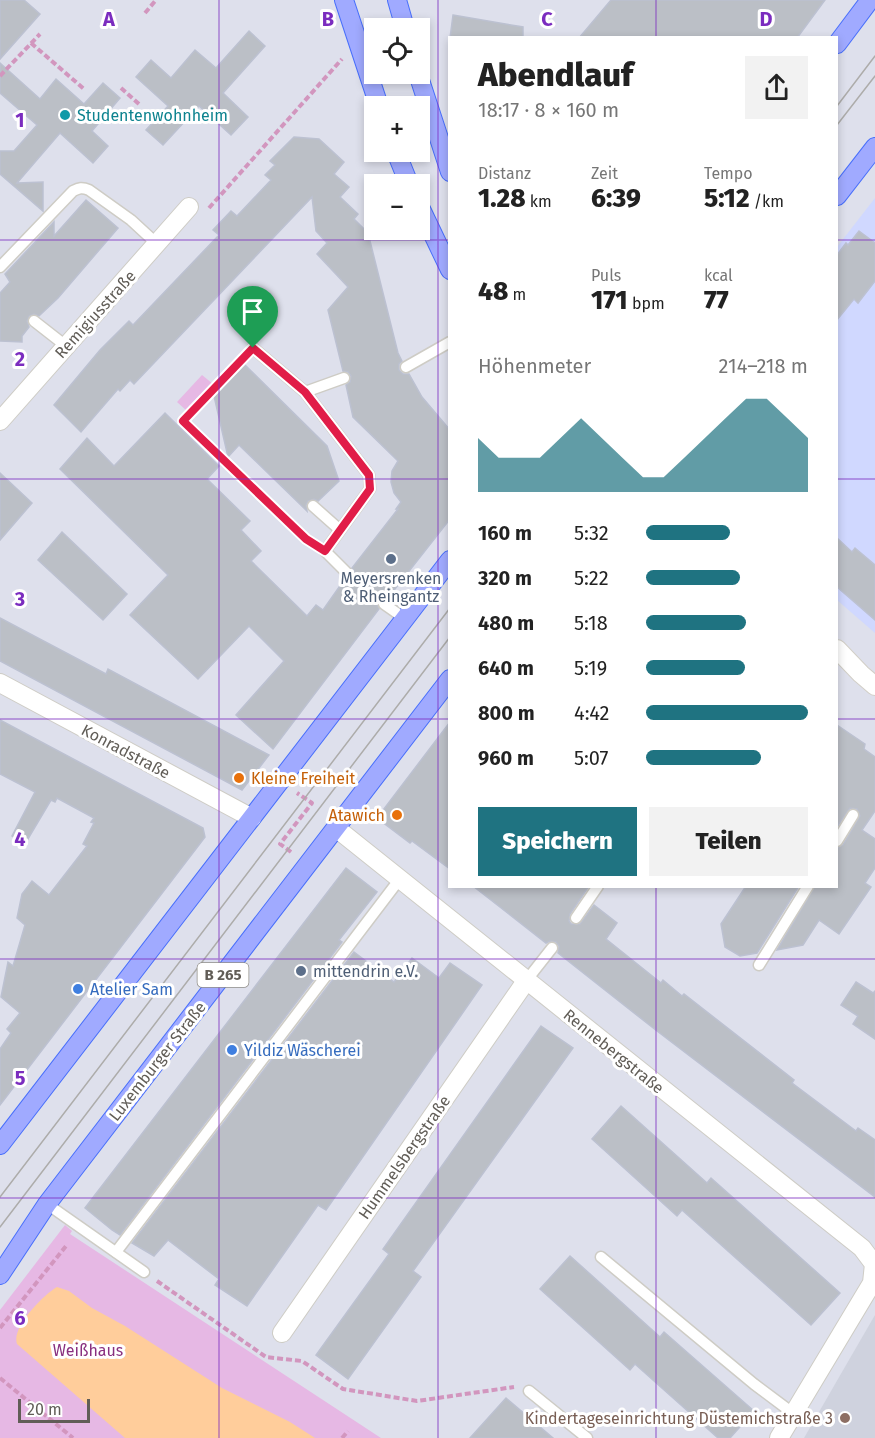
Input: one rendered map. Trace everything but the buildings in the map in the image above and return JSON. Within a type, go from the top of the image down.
[{"type":"main road","points":[[344,0],[377,96]]},
{"type":"main road","points":[[396,0],[402,18]]},
{"type":"main road","points":[[838,43],[870,0]]},
{"type":"main road","points":[[421,84],[448,166]]},
{"type":"main road","points":[[838,195],[875,147]]},
{"type":"main road","points":[[430,228],[448,266]]},
{"type":"main road","points":[[0,1145],[448,563]]},
{"type":"main road","name":"Luxemburger Straße","points":[[0,1275],[8,1254],[448,682]]},
{"type":"street","name":"Remigiusstraße","points":[[0,421],[189,207]]},
{"type":"street","points":[[838,650],[868,680]]},
{"type":"street","points":[[838,663],[868,680]]},
{"type":"street","name":"Konradstraße","points":[[0,683],[252,818]]},
{"type":"street","name":"Rennebergstraße","points":[[336,828],[862,1248],[874,1264],[872,1283],[794,1414]]},
{"type":"street","name":"Hummelsbergstraße","points":[[282,1333],[526,981]]},
{"type":"street","points":[[779,1438],[794,1414]]},
{"type":"lane","points":[[0,267],[73,191],[84,187],[131,220],[157,244]]},
{"type":"lane","points":[[34,321],[66,346]]},
{"type":"lane","points":[[406,367],[448,343]]},
{"type":"lane","points":[[253,348],[305,392],[369,475],[370,489],[325,551],[348,574]]},
{"type":"lane","points":[[305,392],[344,378]]},
{"type":"lane","points":[[313,506],[340,530]]},
{"type":"lane","points":[[384,604],[404,618]]},
{"type":"lane","points":[[838,839],[853,814]]},
{"type":"lane","points":[[116,1252],[399,880]]},
{"type":"lane","points":[[576,918],[596,888]]},
{"type":"lane","points":[[759,966],[807,888]]},
{"type":"lane","points":[[526,981],[552,948]]},
{"type":"lane","points":[[47,1204],[144,1272]]},
{"type":"lane","points":[[601,1257],[754,1384],[794,1414]]},
{"type":"lane","points":[[529,1391],[587,1438]]},
{"type":"path","points":[[146,14],[156,0]]},
{"type":"path","points":[[0,76],[40,34]]},
{"type":"path","points":[[31,43],[84,89]]},
{"type":"path","points":[[189,207],[201,217],[358,43]]},
{"type":"path","points":[[121,88],[139,104]]},
{"type":"path","points":[[253,348],[183,421],[306,539],[325,551]]},
{"type":"path","points":[[294,855],[280,844],[312,803],[296,792]]},
{"type":"path","points":[[0,1328],[66,1246]]},
{"type":"path","points":[[144,1272],[266,1357],[302,1360],[343,1389],[417,1401],[517,1387],[529,1391]]},
{"type":"path","points":[[0,1378],[73,1438]]},
{"type":"path","points":[[342,1438],[348,1431]]},
{"type":"shaded area","points":[[875,198],[875,633],[838,601],[838,246]]},
{"type":"shaded area","points":[[57,1287],[69,1291],[92,1308],[125,1326],[222,1388],[290,1422],[315,1438],[125,1438],[17,1344],[16,1337],[23,1321],[44,1297]]},
{"type":"shaded area","name":"Kindertageseinrichtung Düstemichstraße 3","points":[[875,1315],[875,1438],[804,1438],[842,1372]]},
{"type":"green space","points":[[202,375],[213,384],[187,411],[177,402]]},
{"type":"green space","name":"Weißhaus","points":[[65,1225],[72,1231],[70,1234],[381,1438],[0,1438],[0,1310]]},
{"type":"tram line","points":[[838,105],[875,56]]},
{"type":"tram line","points":[[838,124],[875,76]]},
{"type":"tram line","points":[[0,1197],[448,611]]},
{"type":"tram line","points":[[0,1227],[448,640]]},
{"type":"place","name":"Studentenwohnheim","points":[[65,115]]},
{"type":"place","name":"Meyersrenken & Rheingantz","points":[[391,559]]},
{"type":"place","name":"Kleine Freiheit","points":[[239,778]]},
{"type":"place","name":"Atawich","points":[[397,815]]},
{"type":"place","name":"mittendrin e.V.","points":[[301,971]]},
{"type":"place","name":"Atelier Sam","points":[[78,989]]},
{"type":"place","name":"Yildiz Wäscherei","points":[[232,1050]]},
{"type":"place","name":"Kindertageseinrichtung Düstemichstraße 3","points":[[845,1418]]},
{"type":"route","points":[[253,348],[305,392],[369,475],[370,489],[325,551],[306,539],[183,421],[253,348]]}]
